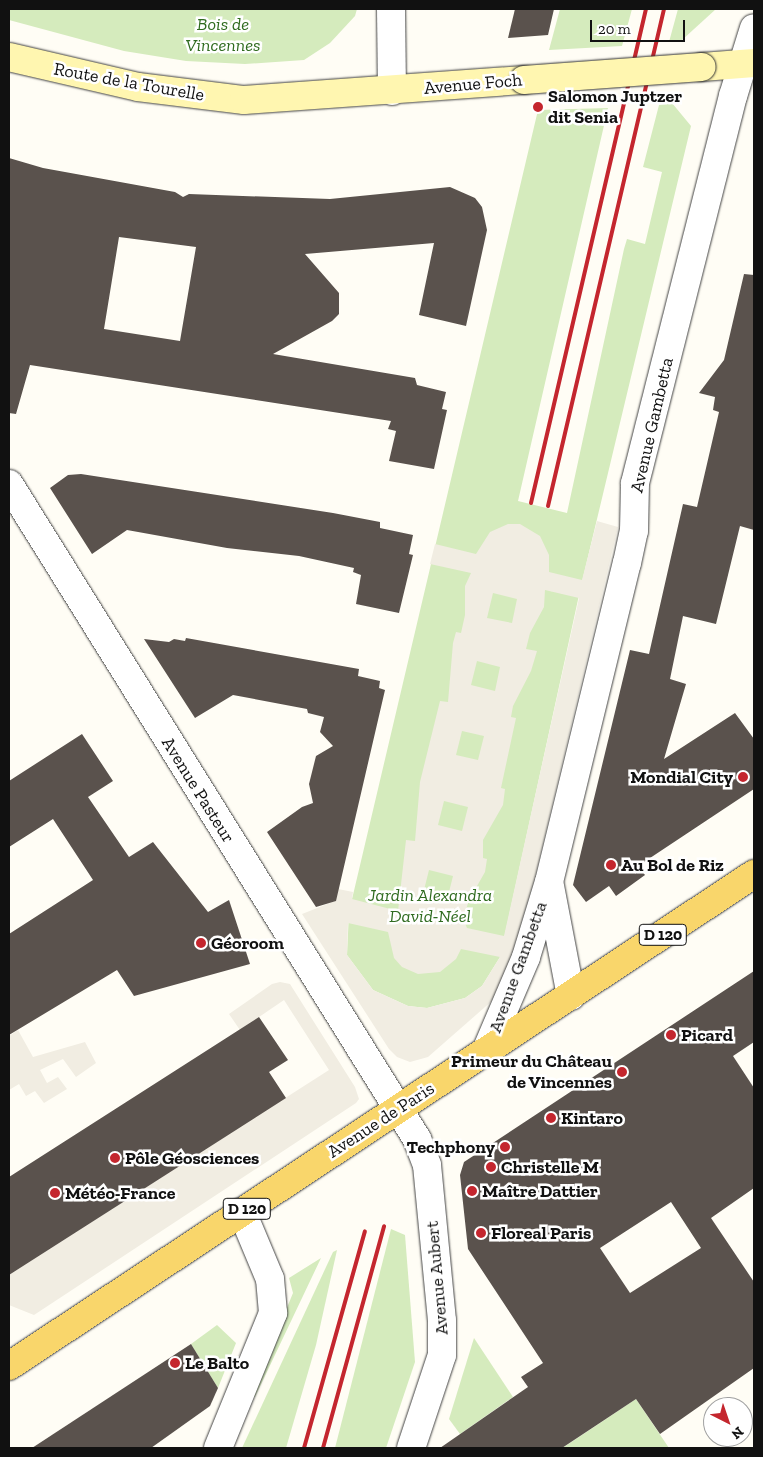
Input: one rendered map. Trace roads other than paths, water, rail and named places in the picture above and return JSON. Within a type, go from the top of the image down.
[{"type":"main road","name":"Avenue de Paris","points":[[9,1366],[242,1212],[396,1102],[486,1051],[754,874]]},
{"type":"street","points":[[391,9],[392,91]]},
{"type":"street","name":"Avenue Gambetta","points":[[486,1051],[526,957],[549,882],[634,531],[635,484],[749,63],[754,28]]},
{"type":"street","name":"Route de la Tourelle","points":[[9,57],[138,87],[196,95],[244,100],[340,94]]},
{"type":"street","name":"Avenue Foch","points":[[340,94],[749,63]]},
{"type":"street","name":"Avenue Pasteur","points":[[9,484],[396,1102]]},
{"type":"street","name":"Avenue Gambetta","points":[[549,882],[571,996]]},
{"type":"street","name":"Avenue Aubert","points":[[396,1102],[427,1165],[442,1321],[442,1355],[410,1448]]},
{"type":"street","points":[[218,1448],[273,1313],[270,1279],[242,1212]]},
{"type":"railway","points":[[531,503],[646,9]]},
{"type":"railway","points":[[548,506],[664,9]]},
{"type":"railway","points":[[323,1448],[384,1226]]},
{"type":"railway","points":[[304,1448],[365,1231]]},
{"type":"place","name":"Salomon Juptzer dit Senia","points":[[538,107]]},
{"type":"place","name":"Mondial City","points":[[743,777]]},
{"type":"place","name":"Au Bol de Riz","points":[[611,865]]},
{"type":"place","name":"Géoroom","points":[[201,943]]},
{"type":"place","name":"Picard","points":[[671,1035]]},
{"type":"place","name":"Primeur du Château de Vincennes","points":[[622,1072]]},
{"type":"place","name":"Kintaro","points":[[551,1118]]},
{"type":"place","name":"Techphony","points":[[505,1147]]},
{"type":"place","name":"Pôle Géosciences","points":[[115,1158]]},
{"type":"place","name":"Christelle M","points":[[491,1167]]},
{"type":"place","name":"Maître Dattier","points":[[472,1191]]},
{"type":"place","name":"Météo-France","points":[[55,1193]]},
{"type":"place","name":"Floreal Paris","points":[[481,1233]]},
{"type":"place","name":"Le Balto","points":[[175,1363]]},
{"type":"park label","name":"Bois de Vincennes","points":[[223,35]]},
{"type":"park label","name":"Jardin Alexandra David-Néel","points":[[430,906]]}]
